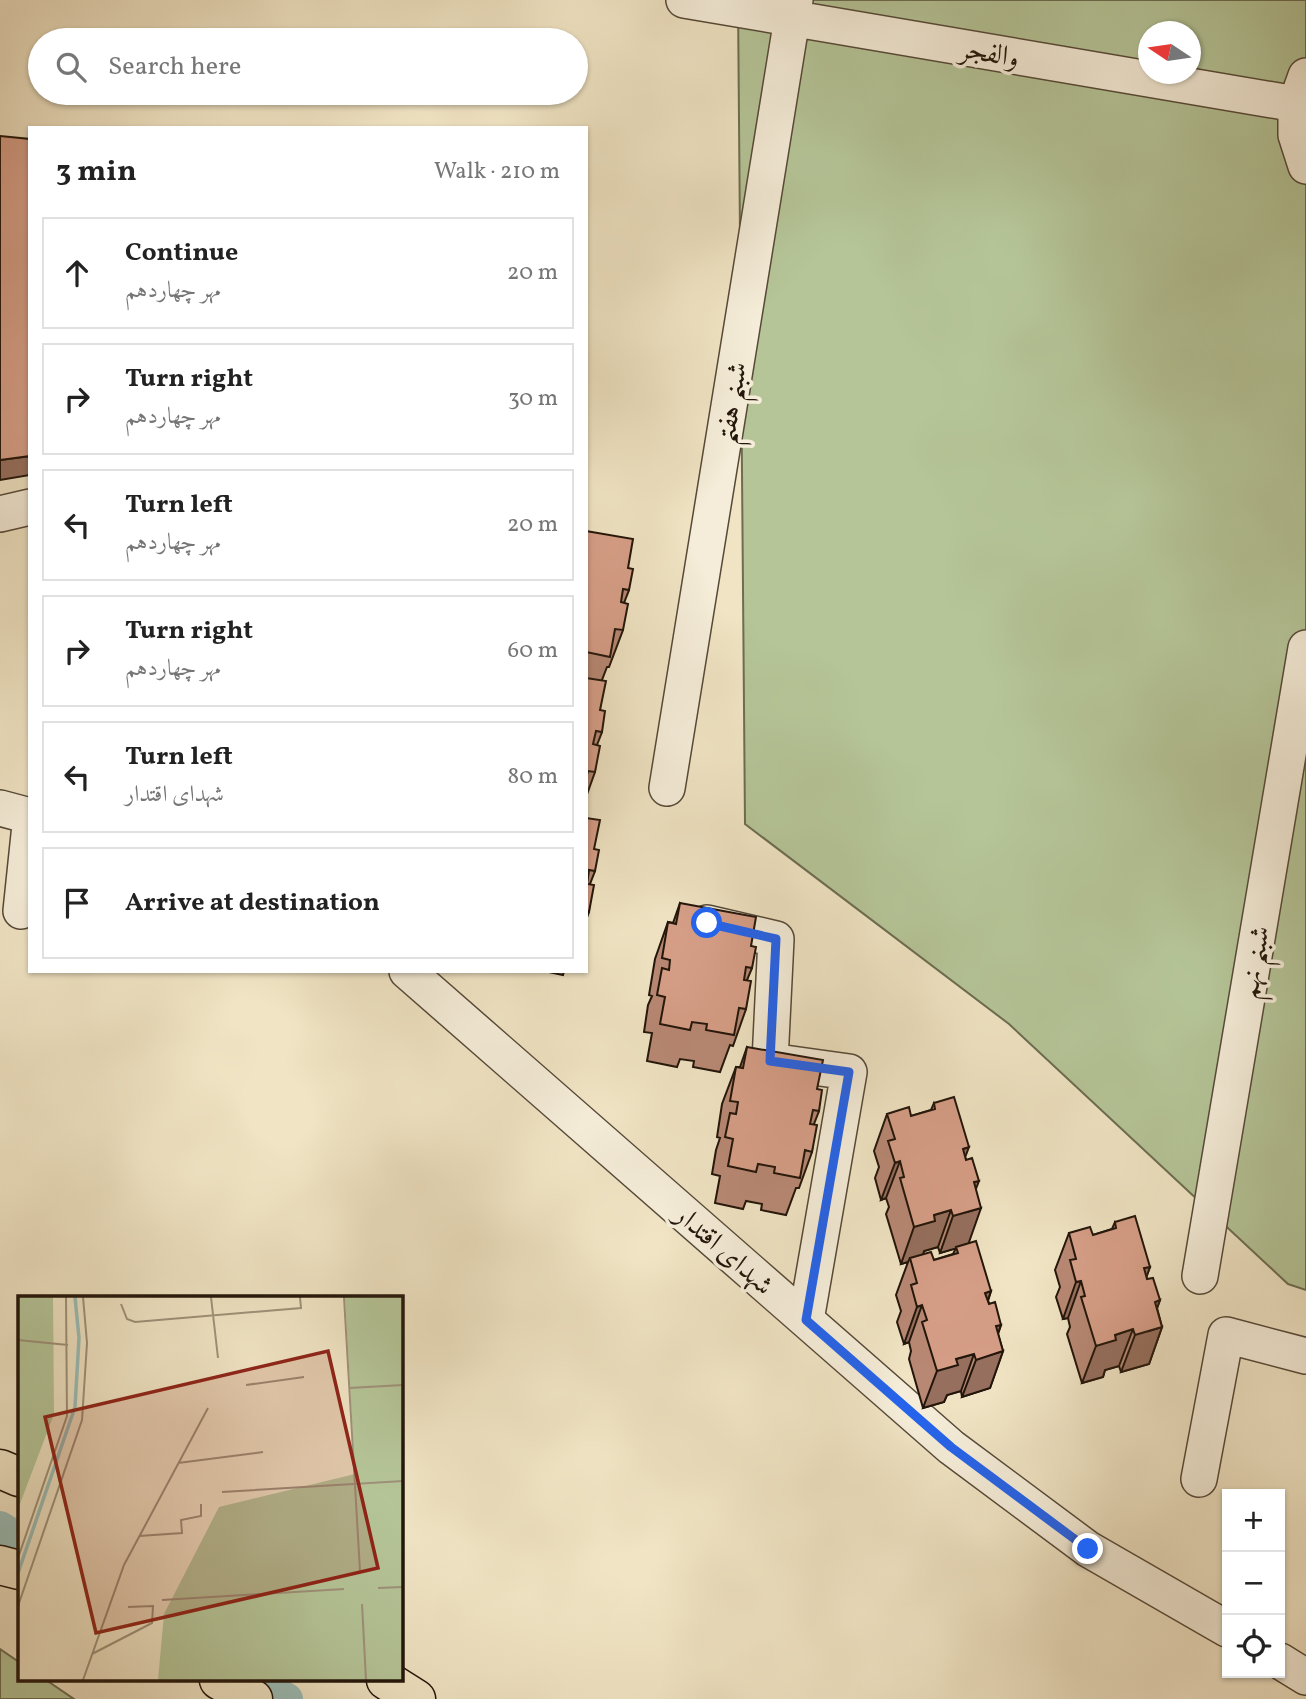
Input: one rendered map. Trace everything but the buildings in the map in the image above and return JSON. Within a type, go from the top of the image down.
[{"type":"main road","points":[[0,1469],[18,1477]]},
{"type":"main road","points":[[0,1565],[18,1570]]},
{"type":"main road","points":[[223,1682],[253,1699]]},
{"type":"main road","points":[[389,1682],[416,1699]]},
{"type":"street","name":"والفجر","points":[[684,0],[794,9],[1301,90]]},
{"type":"street","name":"شبنم هفتم","points":[[667,788],[794,9]]},
{"type":"street","points":[[1301,90],[1296,135],[1306,166]]},
{"type":"street","points":[[0,514],[28,507]]},
{"type":"street","name":"شبنم نهم","points":[[1200,1276],[1306,648]]},
{"type":"street","points":[[0,808],[28,815]]},
{"type":"street","points":[[21,911],[28,844]]},
{"type":"street","points":[[707,923],[776,939],[770,1061],[849,1072],[806,1320]]},
{"type":"street","name":"شهدای اقتدار","points":[[412,973],[444,987],[806,1320],[951,1447],[1088,1549],[1222,1626]]},
{"type":"street","points":[[1199,1479],[1226,1335],[1306,1356]]},
{"type":"street","points":[[1285,1664],[1306,1677]]},
{"type":"green space","points":[[726,0],[1306,0],[1306,1290],[1288,1284],[1009,1024],[745,824],[738,2]]},
{"type":"green space","points":[[0,1649],[18,1661],[18,1682],[49,1682],[74,1699],[0,1699]]},
{"type":"waterway","points":[[0,1527],[18,1538]]},
{"type":"waterway","points":[[258,1682],[287,1699]]},
{"type":"route","points":[[707,923],[776,939],[770,1061],[849,1072],[806,1320],[951,1447],[1088,1549]]}]
